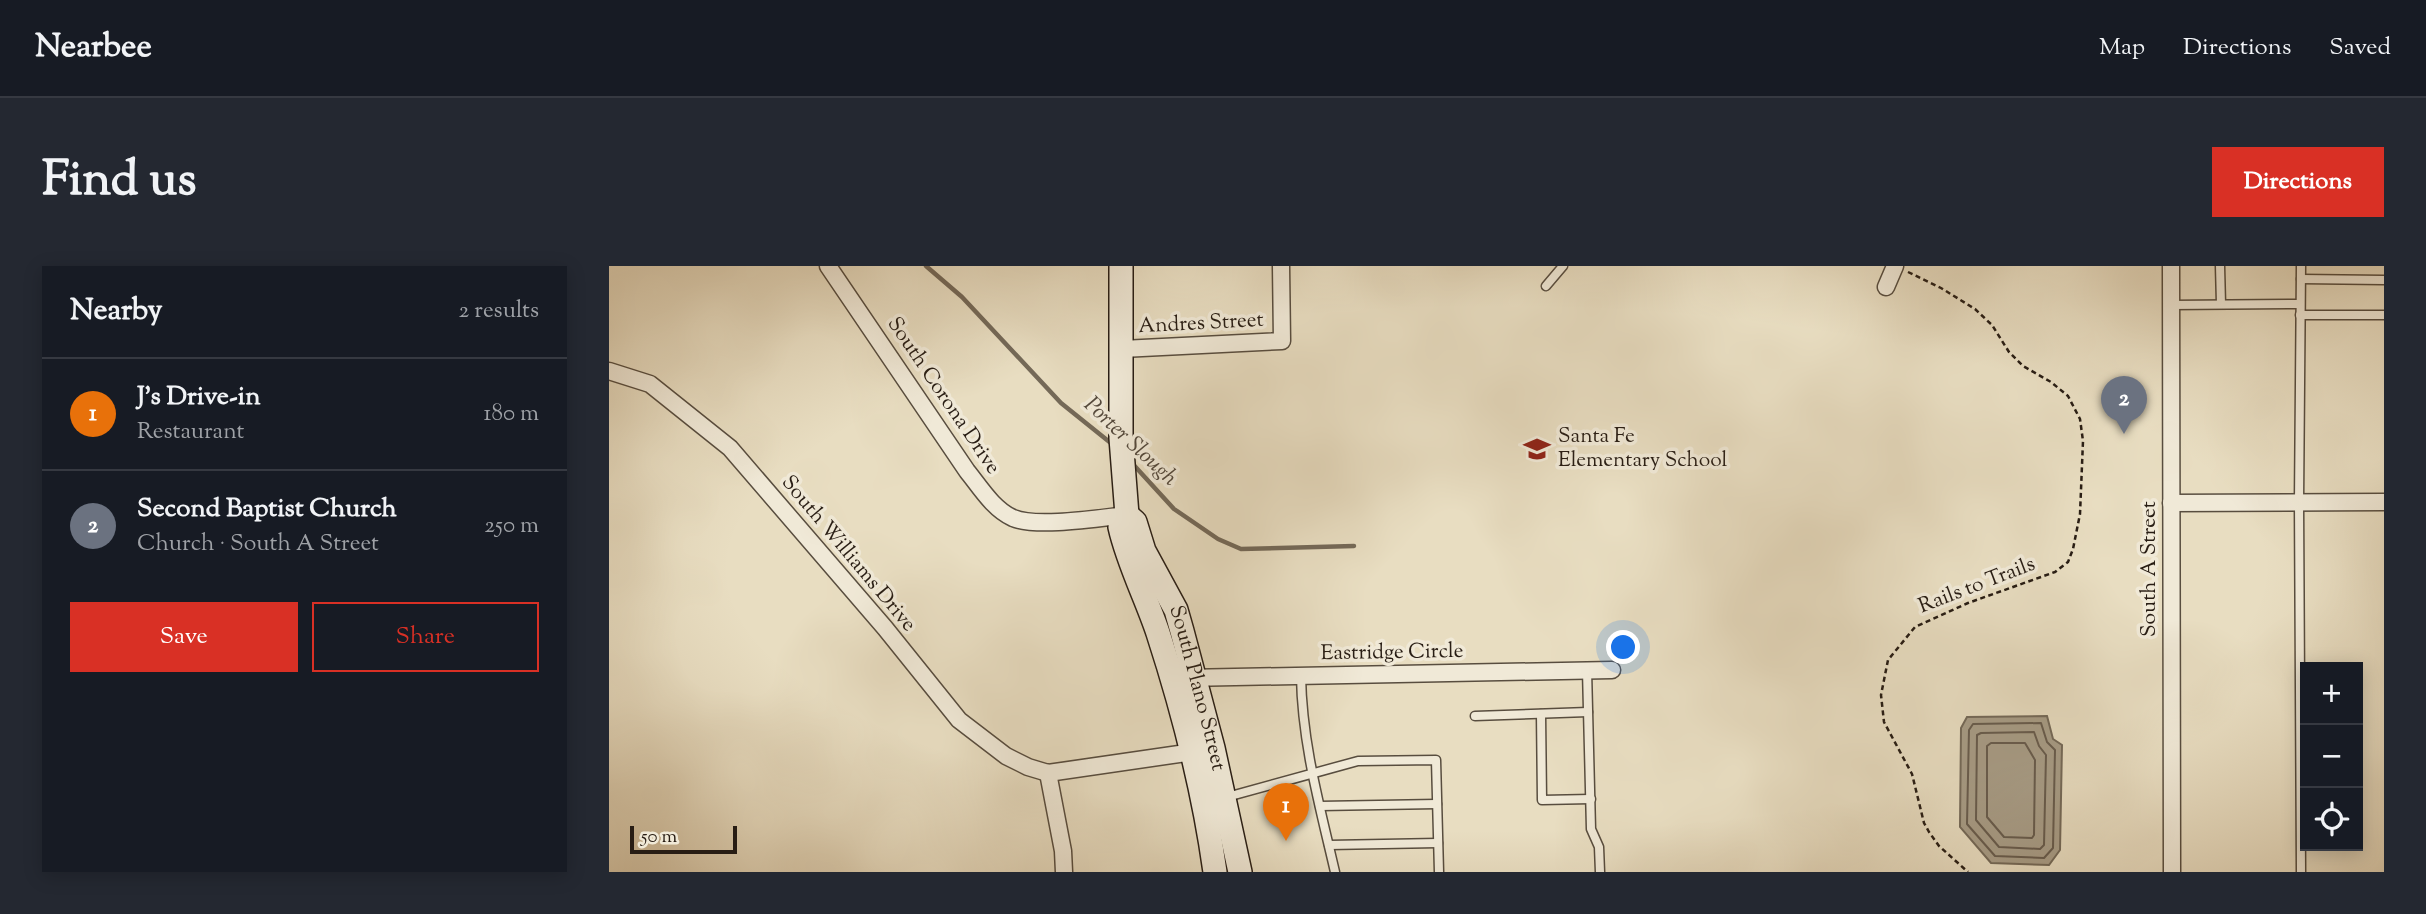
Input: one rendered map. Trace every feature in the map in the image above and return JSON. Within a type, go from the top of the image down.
[{"type":"main road","name":"South Plano Street","points":[[1121,266],[1121,438],[1127,515],[1120,527],[1125,546],[1183,678],[1202,751],[1224,797],[1240,872]]},
{"type":"main road","name":"South Plano Street","points":[[1202,751],[1205,815],[1215,872]]},
{"type":"main road","points":[[1205,815],[1217,826],[1227,872]]},
{"type":"street","name":"South Corona Drive","points":[[828,266],[967,471],[991,501],[1012,517],[1023,520],[1058,522],[1127,515]]},
{"type":"street","name":"Andres Street","points":[[1122,349],[1282,341],[1282,266]]},
{"type":"street","points":[[1886,287],[1895,266]]},
{"type":"street","name":"South A Street","points":[[2171,266],[2172,872]]},
{"type":"street","name":"South Williams Drive","points":[[609,371],[650,384],[730,449],[885,628],[959,720],[1006,756],[1048,773]]},
{"type":"street","points":[[2171,503],[2384,502]]},
{"type":"street","name":"Eastridge Circle","points":[[1183,678],[1612,670]]},
{"type":"street","points":[[1064,872],[1063,851],[1048,773],[1202,751]]},
{"type":"lane","points":[[1546,286],[1563,266]]},
{"type":"lane","points":[[2220,266],[2221,304]]},
{"type":"lane","points":[[2301,266],[2301,872]]},
{"type":"lane","points":[[2301,279],[2384,280]]},
{"type":"lane","points":[[2171,305],[2300,304]]},
{"type":"lane","points":[[2300,315],[2384,316]]},
{"type":"lane","points":[[1587,670],[1591,829],[1599,847],[1600,872]]},
{"type":"lane","points":[[1301,676],[1301,706],[1312,774],[1335,872]]},
{"type":"lane","points":[[1475,716],[1588,712]]},
{"type":"lane","points":[[1541,714],[1542,800],[1591,799]]},
{"type":"lane","points":[[1224,797],[1359,761],[1436,760],[1439,872]]},
{"type":"lane","points":[[1319,806],[1437,804]]},
{"type":"lane","points":[[1329,845],[1438,843]]},
{"type":"path","name":"Rails to Trails","points":[[1915,276],[1975,309],[1992,325],[2009,352],[2023,366],[2051,382],[2068,396],[2080,419],[2083,441],[2080,514],[2068,562],[2055,572],[1968,603],[1915,627],[1888,660],[1881,695],[1884,722],[1912,774],[1924,823],[1939,846],[1968,872]]},
{"type":"water","points":[[2047,716],[2053,739],[2062,745],[2060,850],[2049,865],[1991,863],[1960,827],[1961,728],[1967,717]]},
{"type":"waterway","name":"Porter Slough","points":[[926,266],[962,297],[1061,403],[1112,444]]},
{"type":"waterway","name":"Porter Slough","points":[[1131,462],[1174,509],[1218,539],[1241,549],[1354,546]]},
{"type":"place","name":"Second Baptist Church","points":[[2124,434]]},
{"type":"place","name":"Santa Fe Elementary School","points":[[1537,449]]},
{"type":"place","name":"J's Drive-in","points":[[1286,841]]}]
